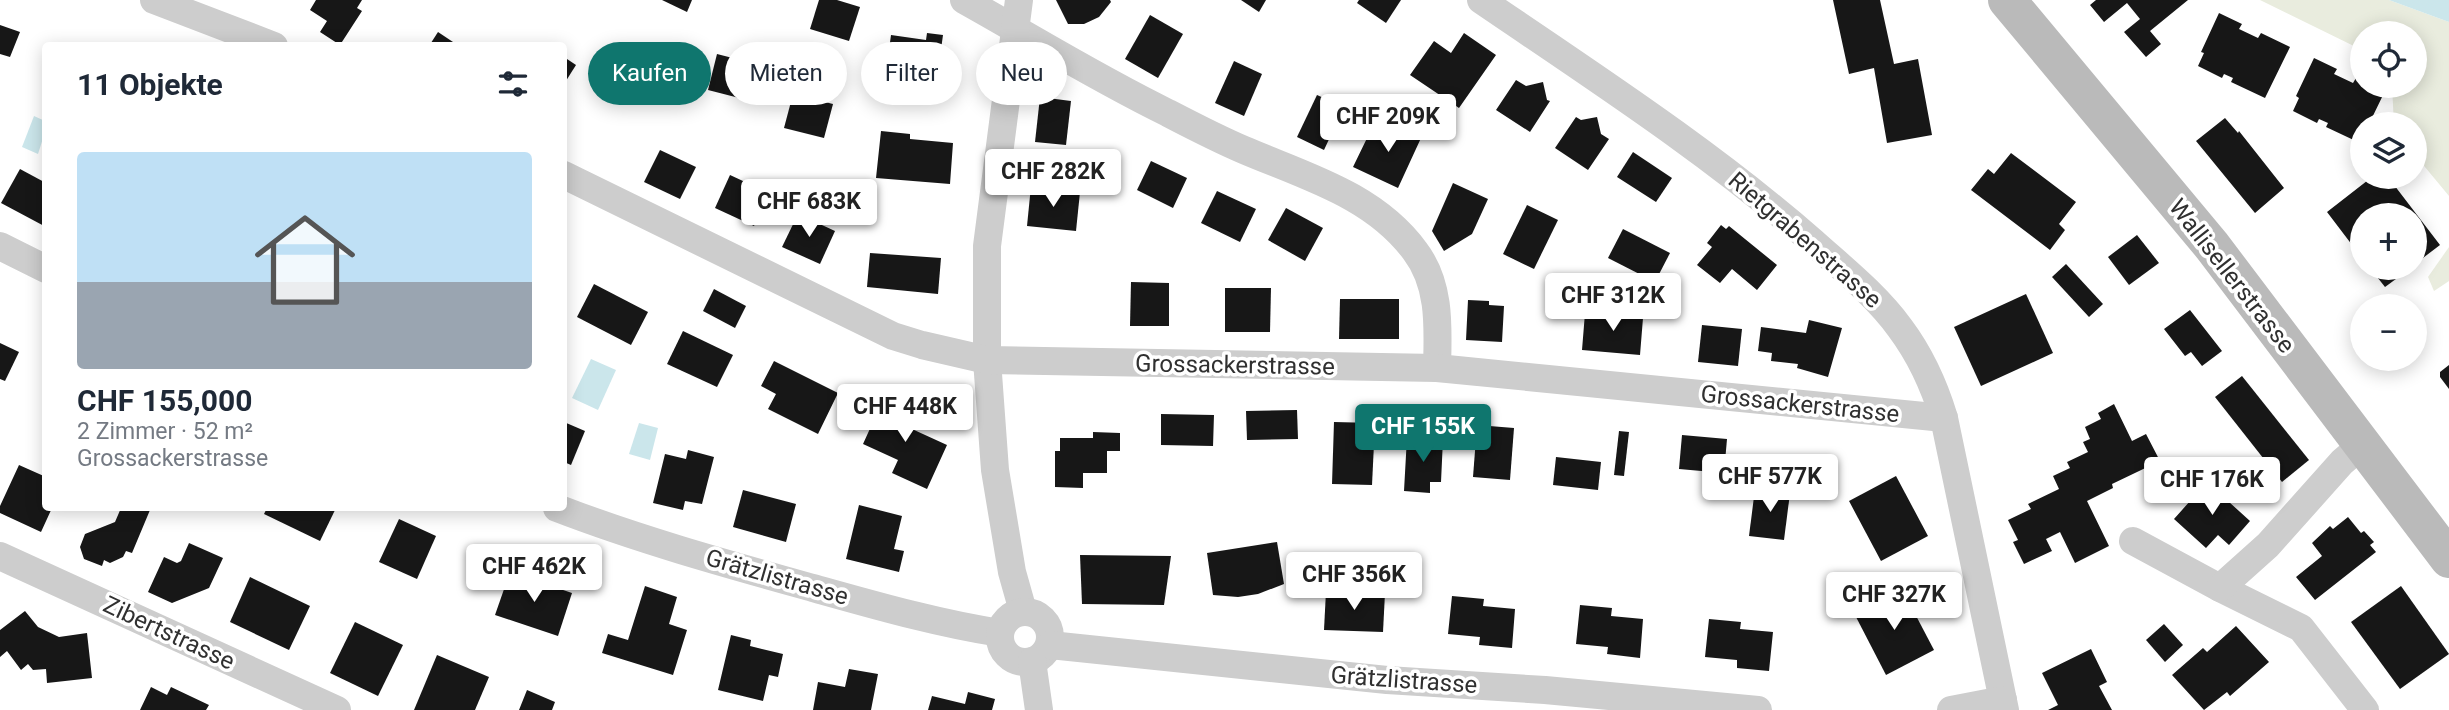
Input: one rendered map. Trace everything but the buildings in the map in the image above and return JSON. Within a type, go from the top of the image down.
[{"type":"main road","name":"Wallisellerstrasse","points":[[2007,0],[2212,246],[2449,559]]},
{"type":"street","points":[[154,0],[264,42]]},
{"type":"street","points":[[964,0],[1187,123],[1243,150],[1321,180],[1361,203],[1393,227],[1416,252],[1432,281],[1438,327],[1437,368]]},
{"type":"street","points":[[1019,0],[987,246],[987,360],[995,470],[1012,572],[1023,611]]},
{"type":"street","name":"Rietgrabenstrasse","points":[[1482,0],[1686,141],[1786,219],[1867,290],[1899,326],[1933,383],[1944,418],[2004,705]]},
{"type":"street","name":"Grossackerstrasse","points":[[567,177],[893,336],[987,360],[1437,368],[1944,418]]},
{"type":"street","points":[[0,246],[42,267]]},
{"type":"street","points":[[2220,589],[2268,545],[2342,463],[2362,445]]},
{"type":"street","name":"Grätzlistrasse","points":[[566,511],[693,554],[782,580],[892,609],[1000,633]]},
{"type":"street","points":[[2133,541],[2220,589],[2301,628],[2365,710]]},
{"type":"street","name":"Zibertstrasse","points":[[0,556],[337,710]]},
{"type":"street","points":[[1039,710],[1041,653],[1051,634],[1048,625],[1042,617],[1032,612],[1023,611],[1008,618],[1000,633],[1000,642],[1008,656],[1024,662],[1041,653]]},
{"type":"street","name":"Grätzlistrasse","points":[[1041,653],[1545,690],[1758,710]]},
{"type":"street","points":[[1951,710],[2004,705]]},
{"type":"shaded area","points":[[2260,0],[2389,0],[2449,22],[2449,196],[2427,169],[2427,112],[2393,112],[2393,98],[2427,98],[2427,21],[2350,21],[2350,44]]},
{"type":"shaded area","points":[[2449,247],[2449,281],[2434,291],[2428,277]]},
{"type":"water","points":[[2389,0],[2449,0],[2449,22]]},
{"type":"water","points":[[34,116],[42,120],[42,141],[38,154],[22,147]]},
{"type":"water","points":[[591,359],[616,370],[598,410],[572,398]]},
{"type":"water","points":[[639,423],[658,428],[650,460],[629,454]]}]
